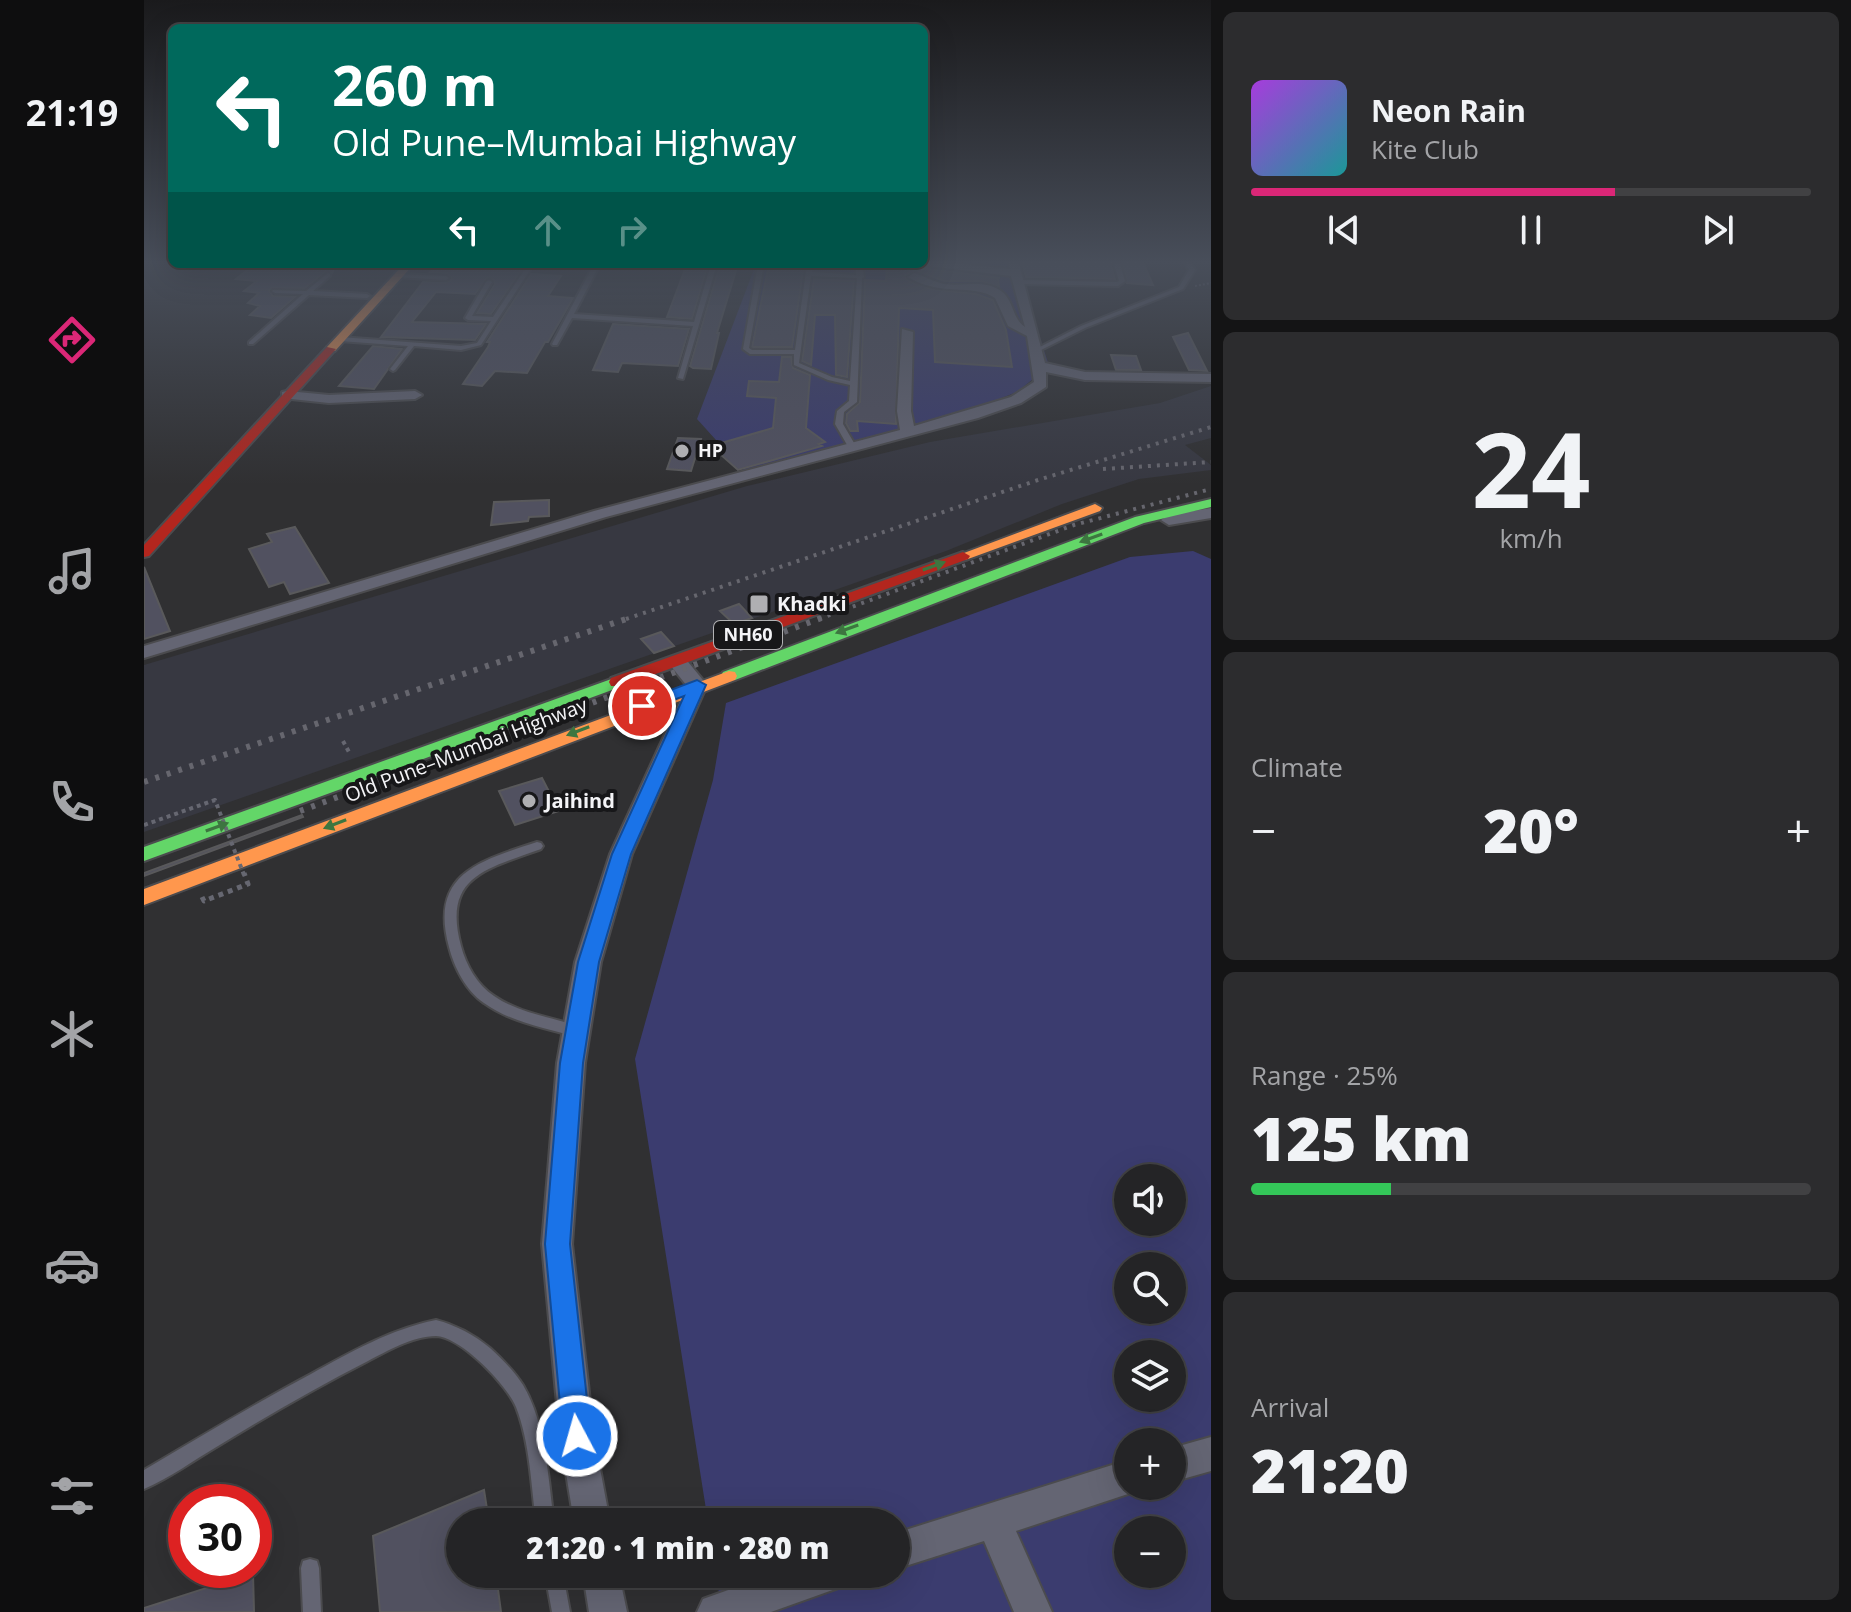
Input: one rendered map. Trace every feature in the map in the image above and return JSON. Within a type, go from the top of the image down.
[{"type":"main road","points":[[144,536],[331,335]]},
{"type":"main road","points":[[144,553],[343,335]]},
{"type":"main road","name":"Old Pune–Mumbai Highway","points":[[144,897],[697,685],[1140,520],[1211,503]]},
{"type":"main road","name":"Old Pune–Mumbai Highway","points":[[144,854],[1110,504]]},
{"type":"street","points":[[907,335],[904,411],[908,433]]},
{"type":"street","points":[[1024,335],[1037,350],[1085,376],[1211,378]]},
{"type":"street","points":[[144,652],[600,514],[908,433],[1016,400],[1041,384],[1033,335]]},
{"type":"street","points":[[287,395],[329,399],[415,395]]},
{"type":"street","points":[[1140,520],[1173,520],[1211,513]]},
{"type":"street","points":[[590,1508],[577,1436],[557,1244],[571,1063],[588,962],[621,854],[697,685],[677,661]]},
{"type":"street","points":[[1186,1461],[1211,1454]]},
{"type":"street","points":[[910,1546],[1114,1482]]},
{"type":"street","points":[[992,1519],[1033,1612]]},
{"type":"street","points":[[604,1588],[608,1612]]},
{"type":"street","points":[[716,1612],[787,1588]]},
{"type":"lane","points":[[251,343],[260,335]]},
{"type":"lane","points":[[340,339],[474,346],[483,342],[487,335]]},
{"type":"lane","points":[[555,344],[560,335]]},
{"type":"lane","points":[[681,378],[693,335]]},
{"type":"lane","points":[[748,335],[746,349],[750,352],[798,352]]},
{"type":"lane","points":[[800,335],[796,364],[853,384]]},
{"type":"lane","points":[[853,448],[839,424],[841,411],[853,402],[857,335]]},
{"type":"lane","points":[[1037,350],[1067,335]]},
{"type":"lane","points":[[393,369],[413,344]]},
{"type":"lane","points":[[537,846],[478,868],[465,878],[454,893],[448,928],[473,985],[491,1002],[577,1031]]},
{"type":"lane","points":[[144,1480],[364,1354],[413,1332],[436,1328],[462,1337],[491,1361],[518,1392],[529,1428],[543,1508]]},
{"type":"lane","points":[[310,1568],[312,1612]]},
{"type":"lane","points":[[557,1588],[561,1612]]},
{"type":"path","points":[[144,825],[215,800],[248,884],[204,901],[202,897]]},
{"type":"shaded area","points":[[729,335],[1039,335],[1049,366],[1017,392],[920,430],[744,471],[697,419]]},
{"type":"shaded area","points":[[1211,386],[1211,438],[1185,445],[1211,465],[1211,470],[1139,479],[1062,504],[946,551],[144,832],[144,665],[747,486],[930,442],[1160,403]]},
{"type":"shaded area","points":[[1193,551],[1211,559],[1211,1612],[722,1612],[718,1588],[910,1588],[910,1508],[706,1508],[635,1059],[713,780],[726,703],[1130,557]]},
{"type":"building","points":[[382,335],[478,335],[475,340]]},
{"type":"building","points":[[491,335],[552,335],[527,373],[495,371],[482,386],[463,384],[488,347],[490,342],[487,342]]},
{"type":"building","points":[[608,335],[687,335],[678,366],[622,363],[618,372],[593,370]]},
{"type":"building","points":[[699,335],[719,335],[711,369],[690,366]]},
{"type":"building","points":[[754,335],[794,335],[792,347],[752,347]]},
{"type":"building","points":[[806,335],[813,335],[811,365],[802,361]]},
{"type":"building","points":[[835,335],[850,335],[847,377],[836,375]]},
{"type":"building","points":[[863,335],[898,335],[896,424],[857,421],[858,431],[850,431],[846,423],[847,414],[860,402]]},
{"type":"building","points":[[934,335],[1007,335],[1012,367],[935,362]]},
{"type":"building","points":[[1189,335],[1207,371],[1189,370],[1173,337]]},
{"type":"building","points":[[373,346],[402,349],[374,389],[339,386]]},
{"type":"building","points":[[1111,355],[1136,356],[1141,370],[1116,370]]},
{"type":"building","points":[[782,357],[791,357],[793,368],[810,375],[806,428],[825,442],[819,444],[822,446],[738,470],[711,446],[773,428],[776,398],[747,396],[749,381],[779,382]]},
{"type":"building","points":[[678,438],[701,439],[691,471],[667,469]]},
{"type":"building","points":[[549,500],[549,516],[491,525],[494,502]]},
{"type":"building","points":[[295,527],[329,583],[290,594],[284,582],[269,587],[249,549],[272,542],[267,534]]},
{"type":"building","points":[[144,567],[170,631],[144,639]]},
{"type":"building","points":[[739,604],[752,618],[734,624],[720,611]]},
{"type":"building","points":[[661,632],[674,646],[654,653],[641,639]]},
{"type":"building","name":"Jaihind","points":[[542,778],[559,811],[515,825],[499,791]]},
{"type":"building","points":[[303,817],[144,876],[144,873]]},
{"type":"building","points":[[484,1490],[487,1508],[446,1508],[446,1588],[498,1588],[501,1612],[380,1612],[373,1536]]},
{"type":"building","points":[[206,1588],[253,1588],[254,1612],[144,1612],[144,1608]]},
{"type":"railway","points":[[626,619],[1038,480],[1211,427]]},
{"type":"railway","points":[[1103,469],[1211,462]]},
{"type":"railway","points":[[819,619],[1074,525],[1211,489]]},
{"type":"railway","points":[[144,782],[632,617]]},
{"type":"railway","points":[[300,811],[824,617]]},
{"type":"traffic: fast","points":[[729,676],[1140,520],[1211,503]]},
{"type":"traffic: fast","points":[[144,854],[617,682]]},
{"type":"traffic: slow","points":[[331,349],[344,335]]},
{"type":"traffic: slow","points":[[963,556],[1095,508]]},
{"type":"traffic: slow","points":[[144,897],[729,676]]},
{"type":"traffic: jam","points":[[144,553],[331,349]]},
{"type":"traffic: jam","points":[[617,682],[963,556]]},
{"type":"place","name":"HP","points":[[682,451]]},
{"type":"place","name":"Khadki","points":[[759,604]]},
{"type":"place","name":"Jaihind","points":[[529,801]]},
{"type":"route","points":[[577,1436],[557,1244],[571,1063],[588,962],[621,854],[697,685],[642,706]]}]
